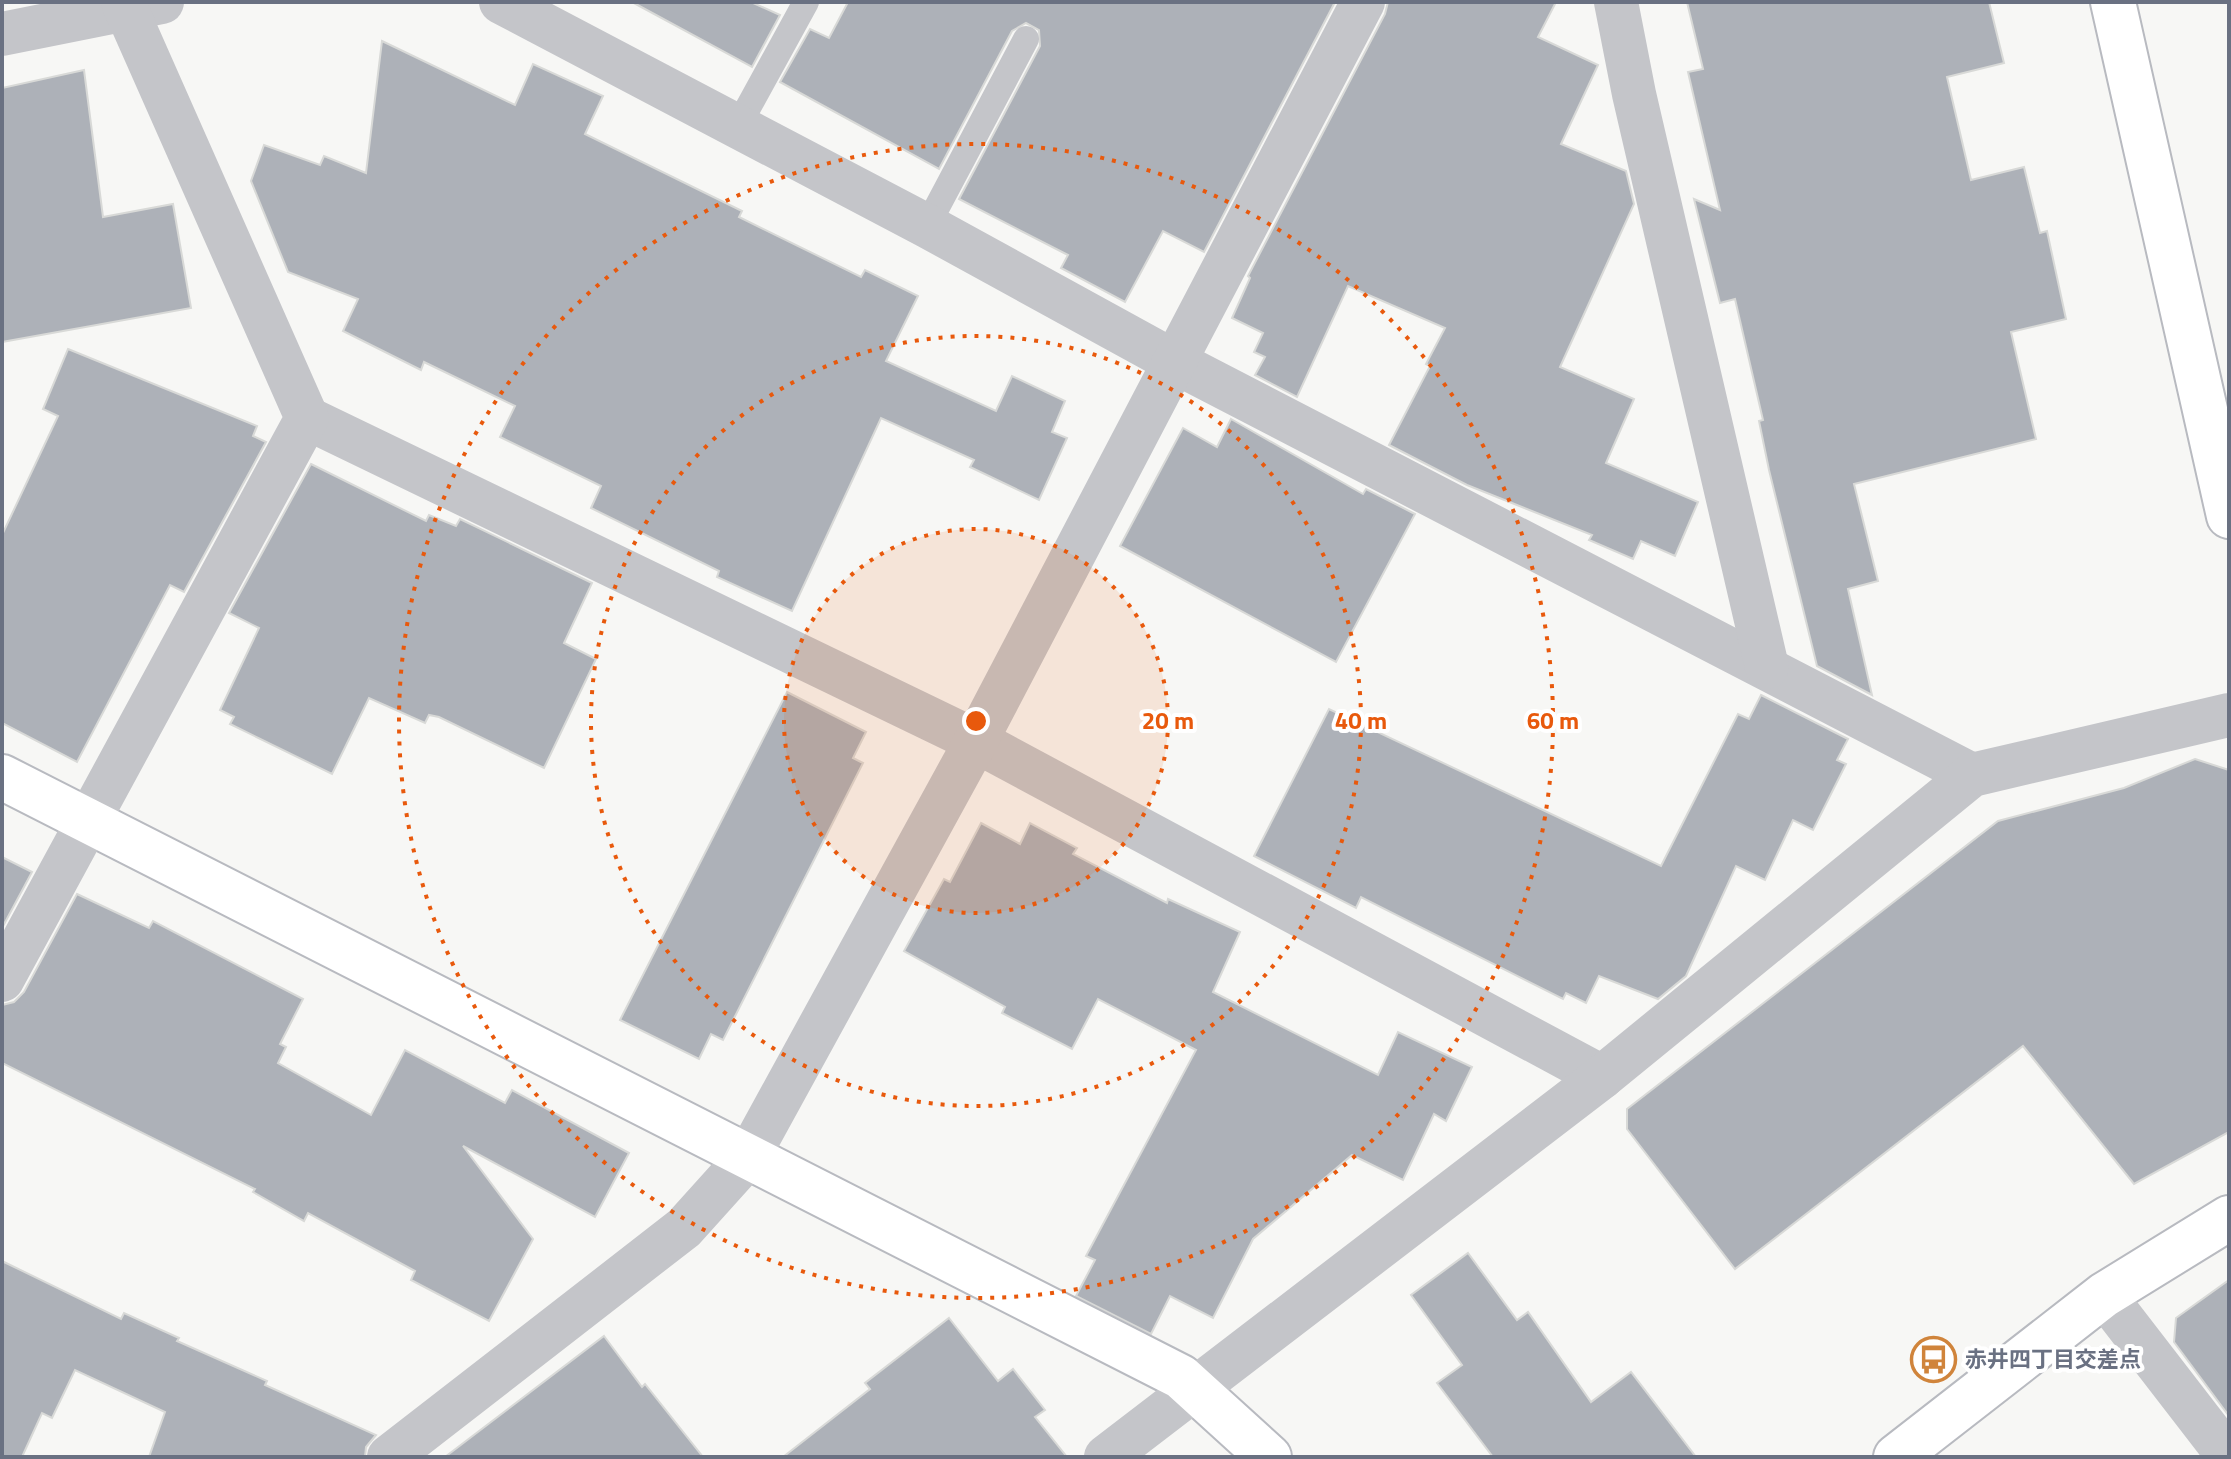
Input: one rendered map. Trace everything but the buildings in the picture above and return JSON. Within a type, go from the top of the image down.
[{"type":"street","points":[[501,2],[927,226],[1173,361],[1972,775]]},
{"type":"street","points":[[389,1457],[684,1228],[748,1157],[976,741],[1363,2]]},
{"type":"street","points":[[1616,2],[1634,94],[1767,667]]},
{"type":"street","points":[[2113,2],[2229,516]]},
{"type":"street","points":[[2,34],[137,5],[307,418],[976,741],[1602,1077]]},
{"type":"street","points":[[2,980],[307,418]]},
{"type":"street","points":[[1106,1457],[1602,1077],[1972,775],[2229,715]]},
{"type":"street","points":[[2,777],[1181,1377],[1269,1457]]},
{"type":"street","points":[[1896,1457],[2104,1295],[2229,1218]]},
{"type":"street","points":[[2104,1295],[2229,1457]]},
{"type":"lane","points":[[738,126],[806,2]]},
{"type":"lane","points":[[927,226],[1026,39]]},
{"type":"place","name":"赤井四丁目交差点","points":[[1934,1359]]}]
